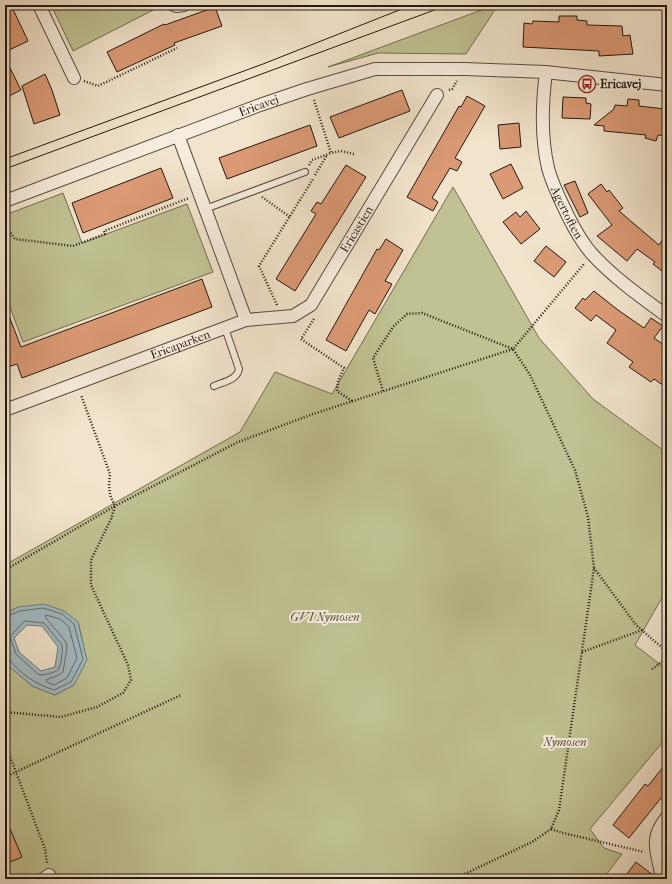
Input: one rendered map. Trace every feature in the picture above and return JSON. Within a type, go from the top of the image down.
[{"type":"street","points":[[39,5],[74,78]]},
{"type":"street","points":[[174,5],[184,5]]},
{"type":"street","name":"Ericavej","points":[[5,200],[178,135],[310,88],[375,69],[465,69],[546,72],[667,85]]},
{"type":"street","name":"Agertoften","points":[[546,72],[544,86],[543,134],[548,169],[561,202],[575,230],[592,254],[634,292],[667,316]]},
{"type":"street","name":"Ericastien","points":[[311,306],[437,95]]},
{"type":"street","points":[[178,135],[246,320],[293,316],[311,306]]},
{"type":"street","name":"Ericaparken","points":[[5,410],[246,320]]},
{"type":"street","points":[[662,879],[655,841],[659,827],[667,817]]},
{"type":"lane","points":[[205,210],[304,172]]},
{"type":"lane","points":[[214,386],[234,378],[239,369],[225,328]]},
{"type":"path","points":[[74,78],[98,86],[177,48]]},
{"type":"path","points":[[437,95],[452,89],[465,69]]},
{"type":"path","points":[[310,88],[331,153]]},
{"type":"path","points":[[304,172],[312,160],[331,153],[341,151],[354,154]]},
{"type":"path","points":[[283,317],[259,266],[328,155]]},
{"type":"path","points":[[253,191],[290,217]]},
{"type":"path","points":[[5,226],[15,238],[73,246],[106,234],[104,231],[199,195]]},
{"type":"path","points":[[5,570],[115,506],[238,442],[313,414],[513,349],[592,254]]},
{"type":"path","points":[[311,306],[319,310],[301,339],[344,368],[338,381],[337,391],[352,401]]},
{"type":"path","points":[[383,391],[373,358],[392,327],[407,314],[422,313],[513,349],[530,375],[575,470],[588,517],[594,568],[558,810],[551,829],[532,842],[454,879]]},
{"type":"path","points":[[5,712],[61,717],[97,707],[123,693],[131,680],[128,665],[91,585],[91,560],[111,519],[115,506],[110,495],[110,474],[77,383]]},
{"type":"path","points":[[594,568],[636,625],[667,652]]},
{"type":"path","points":[[582,652],[642,630]]},
{"type":"path","points":[[652,669],[667,658]]},
{"type":"path","points":[[5,777],[182,695]]},
{"type":"path","points":[[5,743],[45,849],[46,877]]},
{"type":"path","points":[[551,829],[650,853],[660,865]]},
{"type":"green space","points":[[51,5],[157,5],[159,7],[73,51]]},
{"type":"green space","points":[[498,5],[466,54],[378,53],[328,67]]},
{"type":"green space","points":[[453,187],[539,338],[593,399],[667,453],[667,589],[635,645],[667,670],[667,737],[590,829],[604,848],[622,854],[603,879],[5,879],[5,660],[10,667],[32,686],[55,695],[74,685],[82,639],[78,622],[18,607],[5,614],[5,565],[240,432],[275,372],[332,394]]},
{"type":"green space","points":[[63,193],[82,243],[187,204],[213,272],[23,342],[5,294],[5,215]]},
{"type":"water","points":[[44,604],[64,611],[78,622],[87,660],[74,685],[55,695],[32,686],[10,667],[5,660],[5,614],[18,607]],"holes":[[[27,625],[42,626],[58,647],[55,667],[41,671],[19,652],[14,638]]]},
{"type":"building","points":[[5,5],[11,5],[28,41],[5,52]]},
{"type":"building","points":[[215,7],[222,26],[174,43],[175,45],[117,72],[107,52],[164,24],[165,25]]},
{"type":"building","points":[[559,16],[577,16],[577,20],[587,21],[587,25],[622,26],[623,36],[630,35],[633,54],[599,56],[599,51],[523,47],[524,23],[532,24],[533,21],[559,22]]},
{"type":"building","points":[[5,58],[21,90],[5,98]]},
{"type":"building","points":[[45,74],[60,115],[34,124],[22,86]]},
{"type":"building","points":[[402,90],[410,111],[339,138],[330,117]]},
{"type":"building","points":[[467,96],[485,106],[455,158],[462,162],[457,171],[450,168],[432,198],[438,202],[433,211],[407,197],[459,106],[461,107]]},
{"type":"building","points":[[563,97],[586,98],[586,103],[591,104],[590,119],[562,118]]},
{"type":"building","points":[[628,99],[639,100],[639,106],[665,109],[664,112],[667,113],[666,136],[658,135],[656,141],[645,138],[646,135],[604,131],[604,126],[594,125],[614,109],[615,105],[627,106]]},
{"type":"building","points":[[519,123],[521,147],[500,149],[498,125]]},
{"type":"building","points":[[310,125],[317,146],[227,179],[219,158]]},
{"type":"building","points":[[511,164],[523,188],[503,199],[490,174]]},
{"type":"building","points":[[346,165],[366,177],[295,291],[276,279],[316,214],[311,211],[317,202],[321,204]]},
{"type":"building","points":[[161,168],[173,198],[83,233],[72,203]]},
{"type":"building","points":[[575,181],[588,213],[580,217],[564,185]]},
{"type":"building","points":[[601,184],[607,192],[609,190],[623,208],[619,211],[659,245],[667,233],[667,271],[664,269],[662,271],[653,264],[655,262],[637,249],[627,261],[597,236],[612,225],[588,194]]},
{"type":"building","points":[[526,211],[540,229],[521,244],[503,222],[516,212],[520,217]]},
{"type":"building","points":[[386,239],[403,250],[385,281],[392,284],[375,314],[369,310],[346,351],[326,340],[377,249],[379,250]]},
{"type":"building","points":[[546,246],[566,262],[554,277],[534,261]]},
{"type":"building","points":[[202,279],[212,307],[22,378],[17,364],[5,368],[5,308],[21,347]]},
{"type":"building","points":[[594,291],[644,328],[651,318],[663,326],[654,338],[667,347],[667,388],[654,379],[651,382],[629,367],[633,362],[607,343],[616,330],[596,315],[591,321],[575,308],[583,298],[585,300]]},
{"type":"building","points":[[667,762],[667,802],[661,798],[629,838],[613,825],[645,784],[648,786]]},
{"type":"building","points":[[5,817],[22,857],[5,864]]},
{"type":"building","points":[[636,862],[654,876],[654,879],[623,879]]},
{"type":"tram line","points":[[5,159],[263,64],[412,5]]},
{"type":"tram line","points":[[5,169],[448,5]]},
{"type":"place","name":"Ericavej","points":[[587,84]]},
{"type":"park label","name":"GVI Nymosen","points":[[325,617]]},
{"type":"park label","name":"Nymosen","points":[[565,742]]}]
